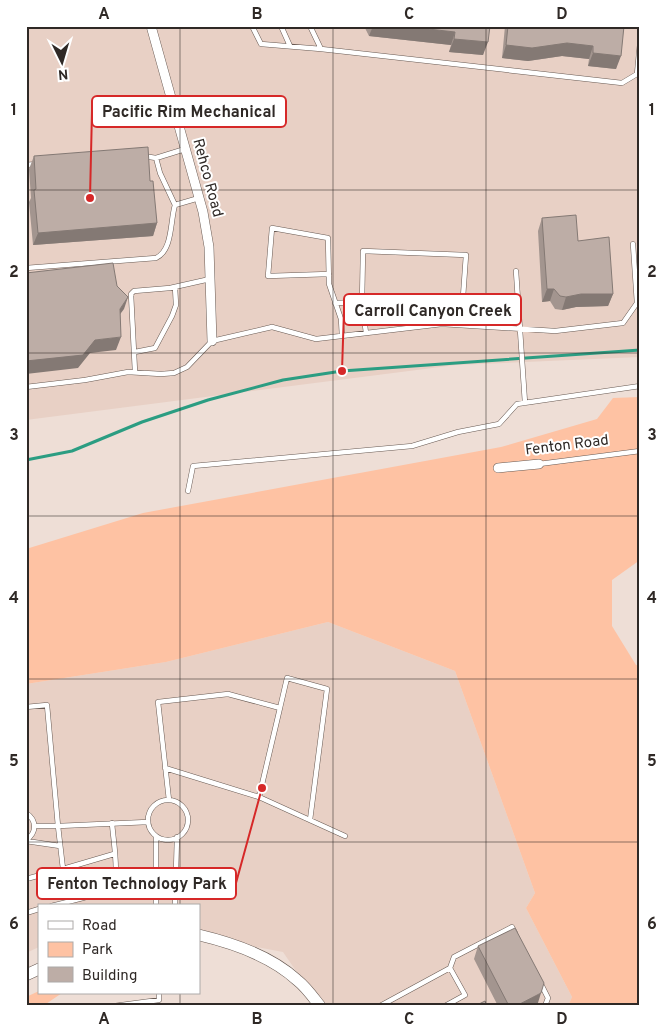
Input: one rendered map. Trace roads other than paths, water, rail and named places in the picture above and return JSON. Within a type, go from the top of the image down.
[{"type":"street","name":"Rehco Road","points":[[151,26],[199,198],[210,247],[212,341]]},
{"type":"street","name":"Fenton Road","points":[[498,468],[539,464]]},
{"type":"street","points":[[200,935],[225,941],[267,959],[297,979],[320,1006]]},
{"type":"street","points":[[26,975],[38,969]]},
{"type":"lane","points":[[252,26],[261,44],[622,83],[637,74],[640,43]]},
{"type":"lane","points":[[281,26],[290,46]]},
{"type":"lane","points":[[310,26],[320,49]]},
{"type":"lane","points":[[137,156],[156,158],[185,149]]},
{"type":"lane","points":[[26,268],[156,258],[163,255],[175,205],[160,173],[156,158]]},
{"type":"lane","points":[[26,165],[44,163]]},
{"type":"lane","points":[[175,205],[199,198]]},
{"type":"lane","points":[[329,274],[268,276],[272,228],[328,238],[329,274],[329,284],[336,303],[342,336]]},
{"type":"lane","points":[[26,387],[86,380],[128,372],[174,373],[187,367],[212,341],[272,327],[316,339],[442,324],[555,331],[623,323],[638,303],[633,244]]},
{"type":"lane","points":[[366,333],[362,302],[363,251],[466,255],[461,325]]},
{"type":"lane","points":[[516,271],[526,402]]},
{"type":"lane","points":[[136,372],[131,294],[134,291],[175,287],[210,279]]},
{"type":"lane","points":[[135,352],[155,348],[159,342],[176,305],[175,287]]},
{"type":"lane","points":[[336,303],[362,302]]},
{"type":"lane","points":[[188,491],[194,466],[412,446],[458,432],[499,424],[517,404],[640,386]]},
{"type":"lane","name":"Fenton Road","points":[[539,464],[640,451]]},
{"type":"lane","points":[[259,797],[287,678],[327,689],[310,820]]},
{"type":"lane","points":[[169,800],[158,702],[228,694],[280,708]]},
{"type":"lane","points":[[26,707],[48,705],[63,868]]},
{"type":"lane","points":[[165,768],[259,797],[345,836]]},
{"type":"lane","points":[[169,800],[180,804],[186,813],[187,824],[177,837],[166,840],[156,836],[149,827],[148,822],[150,811],[154,806],[169,800]]},
{"type":"lane","points":[[26,813],[32,818],[35,826],[32,835],[26,840]]},
{"type":"lane","points":[[35,826],[148,822]]},
{"type":"lane","points":[[58,904],[108,889],[114,879],[112,823]]},
{"type":"lane","points":[[156,836],[156,904]]},
{"type":"lane","points":[[175,904],[177,837]]},
{"type":"lane","points":[[26,840],[60,846]]},
{"type":"lane","points":[[26,879],[114,854]]},
{"type":"lane","points":[[26,913],[38,909]]},
{"type":"lane","points":[[380,1006],[450,968],[454,957],[512,927],[516,936]]},
{"type":"lane","points":[[445,1006],[464,995],[450,968]]},
{"type":"lane","points":[[539,980],[548,998],[545,1006]]},
{"type":"lane","points":[[114,1006],[159,1000],[159,994]]},
{"type":"waterway","points":[[26,460],[72,451],[142,422],[208,400],[283,380],[342,371],[640,350]]},
{"type":"place","name":"Pacific Rim Mechanical","points":[[90,198]]},
{"type":"place","name":"Carroll Canyon Creek","points":[[342,371]]},
{"type":"place","name":"Fenton Technology Park","points":[[262,788]]}]
